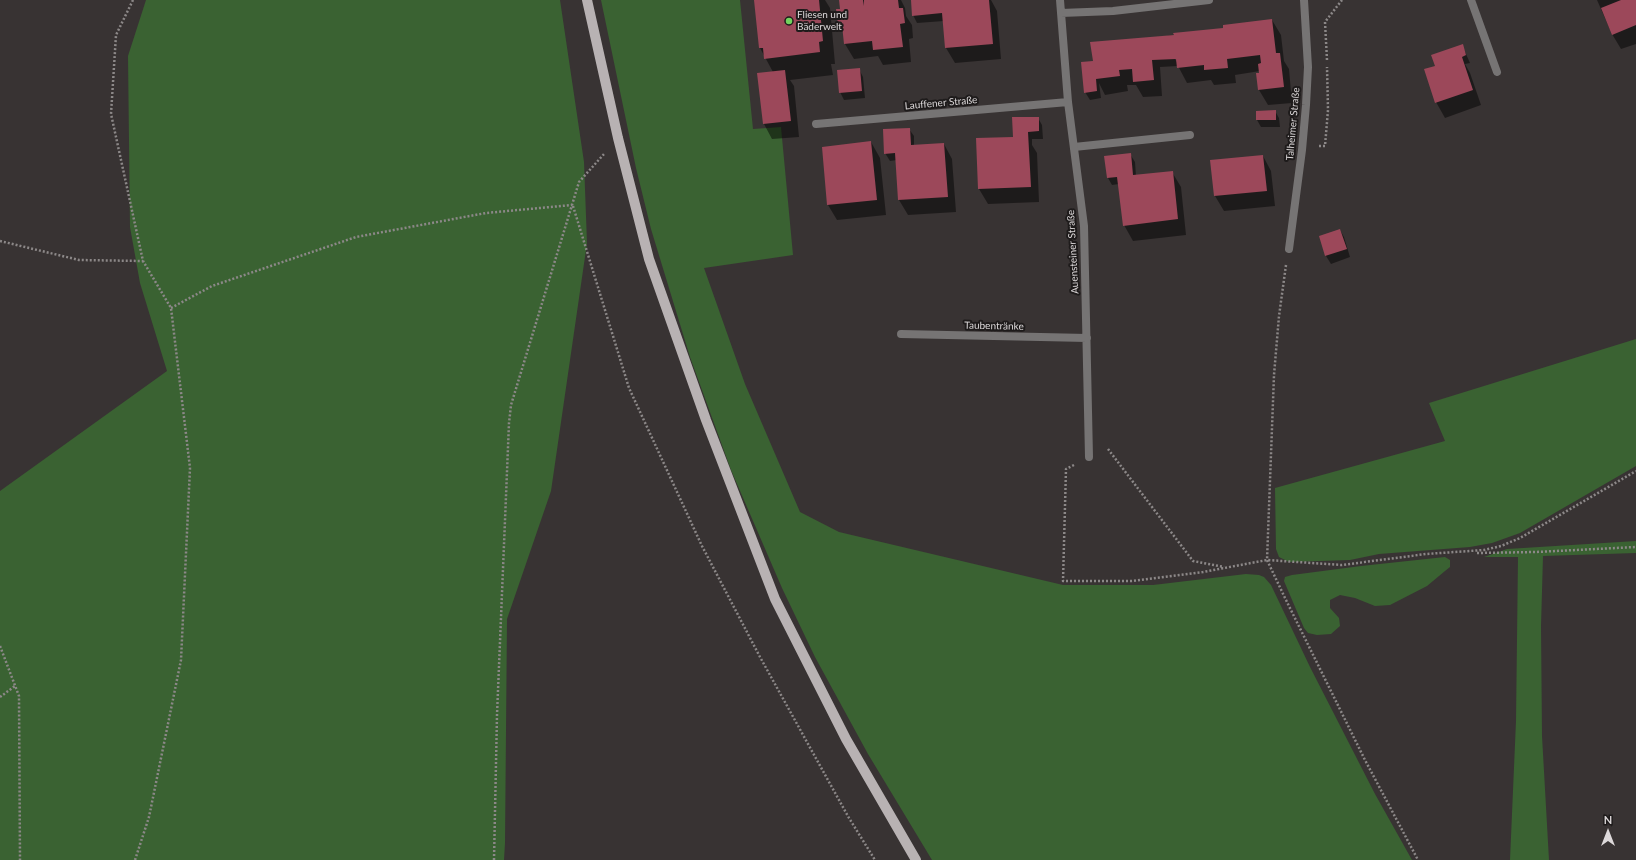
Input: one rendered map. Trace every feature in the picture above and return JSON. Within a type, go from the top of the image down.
[{"type":"main road","points":[[587,0],[618,138],[649,259],[706,420],[775,599],[846,739],[916,860]]},
{"type":"street","name":"Auensteiner Straße","points":[[1060,0],[1068,102],[1084,226],[1089,457]]},
{"type":"street","points":[[1061,13],[1113,11],[1209,0]]},
{"type":"street","name":"Talheimer Straße","points":[[1289,249],[1303,145],[1306,105],[1308,60],[1304,0]]},
{"type":"street","points":[[1471,0],[1497,72]]},
{"type":"street","name":"Lauffener Straße","points":[[816,124],[1068,102]]},
{"type":"street","points":[[1074,147],[1190,135]]},
{"type":"street","name":"Taubentränke","points":[[901,334],[1087,338]]},
{"type":"path","points":[[133,0],[116,35],[111,114],[143,261],[171,308],[190,468],[181,660],[149,817],[135,860]]},
{"type":"path","points":[[494,860],[497,715],[511,405],[579,182],[618,138]]},
{"type":"path","points":[[171,308],[212,286],[356,237],[486,213],[572,206]]},
{"type":"path","points":[[572,206],[629,388],[702,546],[760,657],[845,811],[875,860]]},
{"type":"path","points":[[0,241],[79,260],[143,261]]},
{"type":"path","points":[[1289,249],[1283,284],[1274,375],[1267,560],[1284,598],[1358,746],[1418,860]]},
{"type":"path","points":[[1107,449],[1193,561],[1226,568]]},
{"type":"path","points":[[1089,457],[1066,469],[1064,581],[1132,581],[1226,568],[1267,560],[1342,565],[1426,554],[1536,552],[1636,547]]},
{"type":"path","points":[[1462,553],[1495,548],[1520,538],[1636,471]]},
{"type":"path","points":[[0,646],[19,696],[20,860]]},
{"type":"path","points":[[0,698],[15,686]]},
{"type":"green space","points":[[146,0],[560,0],[584,162],[587,243],[551,491],[507,619],[504,860],[0,860],[0,491],[167,371],[140,283],[130,227],[128,56]]},
{"type":"green space","points":[[601,0],[740,0],[753,129],[781,127],[793,255],[704,268],[745,384],[800,512],[839,532],[1063,585],[1153,585],[1246,574],[1264,577],[1271,585],[1310,667],[1375,794],[1412,860],[932,860],[868,754],[815,657],[782,588],[731,470],[690,357],[651,229],[636,168]]},
{"type":"green space","points":[[1636,339],[1636,466],[1520,533],[1492,543],[1470,547],[1379,554],[1350,560],[1289,562],[1279,557],[1276,549],[1275,488],[1445,441],[1429,403]]},
{"type":"green space","points":[[1636,541],[1636,553],[1543,556],[1541,626],[1542,736],[1549,860],[1510,860],[1516,721],[1518,557],[1484,557],[1507,549]]},
{"type":"green space","points":[[1445,557],[1450,560],[1450,567],[1427,586],[1390,605],[1375,606],[1355,598],[1340,595],[1330,600],[1330,608],[1339,618],[1340,626],[1331,634],[1317,635],[1308,633],[1304,628],[1284,581],[1285,577],[1292,575]]},
{"type":"building","name":"Fliesen und Bäderwelt","points":[[754,0],[819,0],[823,41],[819,42],[820,52],[764,59],[763,48],[759,48]]},
{"type":"building","points":[[839,0],[863,0],[864,6],[864,0],[898,0],[899,8],[903,8],[905,23],[900,24],[903,47],[873,50],[872,41],[844,44],[842,25],[838,25],[836,9],[840,9]]},
{"type":"building","points":[[911,0],[989,0],[993,44],[945,48],[942,13],[912,16]]},
{"type":"building","points":[[1621,0],[1636,0],[1636,25],[1612,35],[1601,8]]},
{"type":"building","points":[[1272,19],[1276,53],[1280,53],[1284,87],[1258,90],[1256,73],[1259,73],[1258,64],[1261,63],[1260,55],[1227,59],[1228,68],[1204,70],[1204,65],[1177,68],[1176,59],[1152,60],[1154,80],[1133,82],[1132,69],[1119,70],[1120,76],[1096,79],[1097,91],[1084,93],[1081,62],[1093,61],[1090,42],[1174,35],[1173,33],[1223,28],[1223,25]]},
{"type":"building","points":[[1463,44],[1466,55],[1462,57],[1473,90],[1435,103],[1424,69],[1435,66],[1431,55]]},
{"type":"building","points":[[860,68],[862,91],[839,93],[837,70]]},
{"type":"building","points":[[785,70],[791,121],[763,124],[757,73]]},
{"type":"building","points":[[1276,110],[1276,120],[1256,120],[1256,111]]},
{"type":"building","points":[[1012,117],[1039,117],[1039,131],[1028,132],[1031,187],[978,189],[976,138],[1013,137]]},
{"type":"building","points":[[910,128],[911,145],[944,143],[948,197],[898,200],[895,153],[884,154],[883,129]]},
{"type":"building","points":[[871,141],[877,200],[827,205],[822,147]]},
{"type":"building","points":[[1131,153],[1133,175],[1173,171],[1178,219],[1123,226],[1117,177],[1107,178],[1104,156]]},
{"type":"building","points":[[1263,155],[1267,191],[1214,196],[1210,160]]},
{"type":"building","points":[[1340,229],[1347,249],[1325,256],[1319,236]]},
{"type":"place","name":"Fliesen und Bäderwelt","points":[[789,21]]}]
